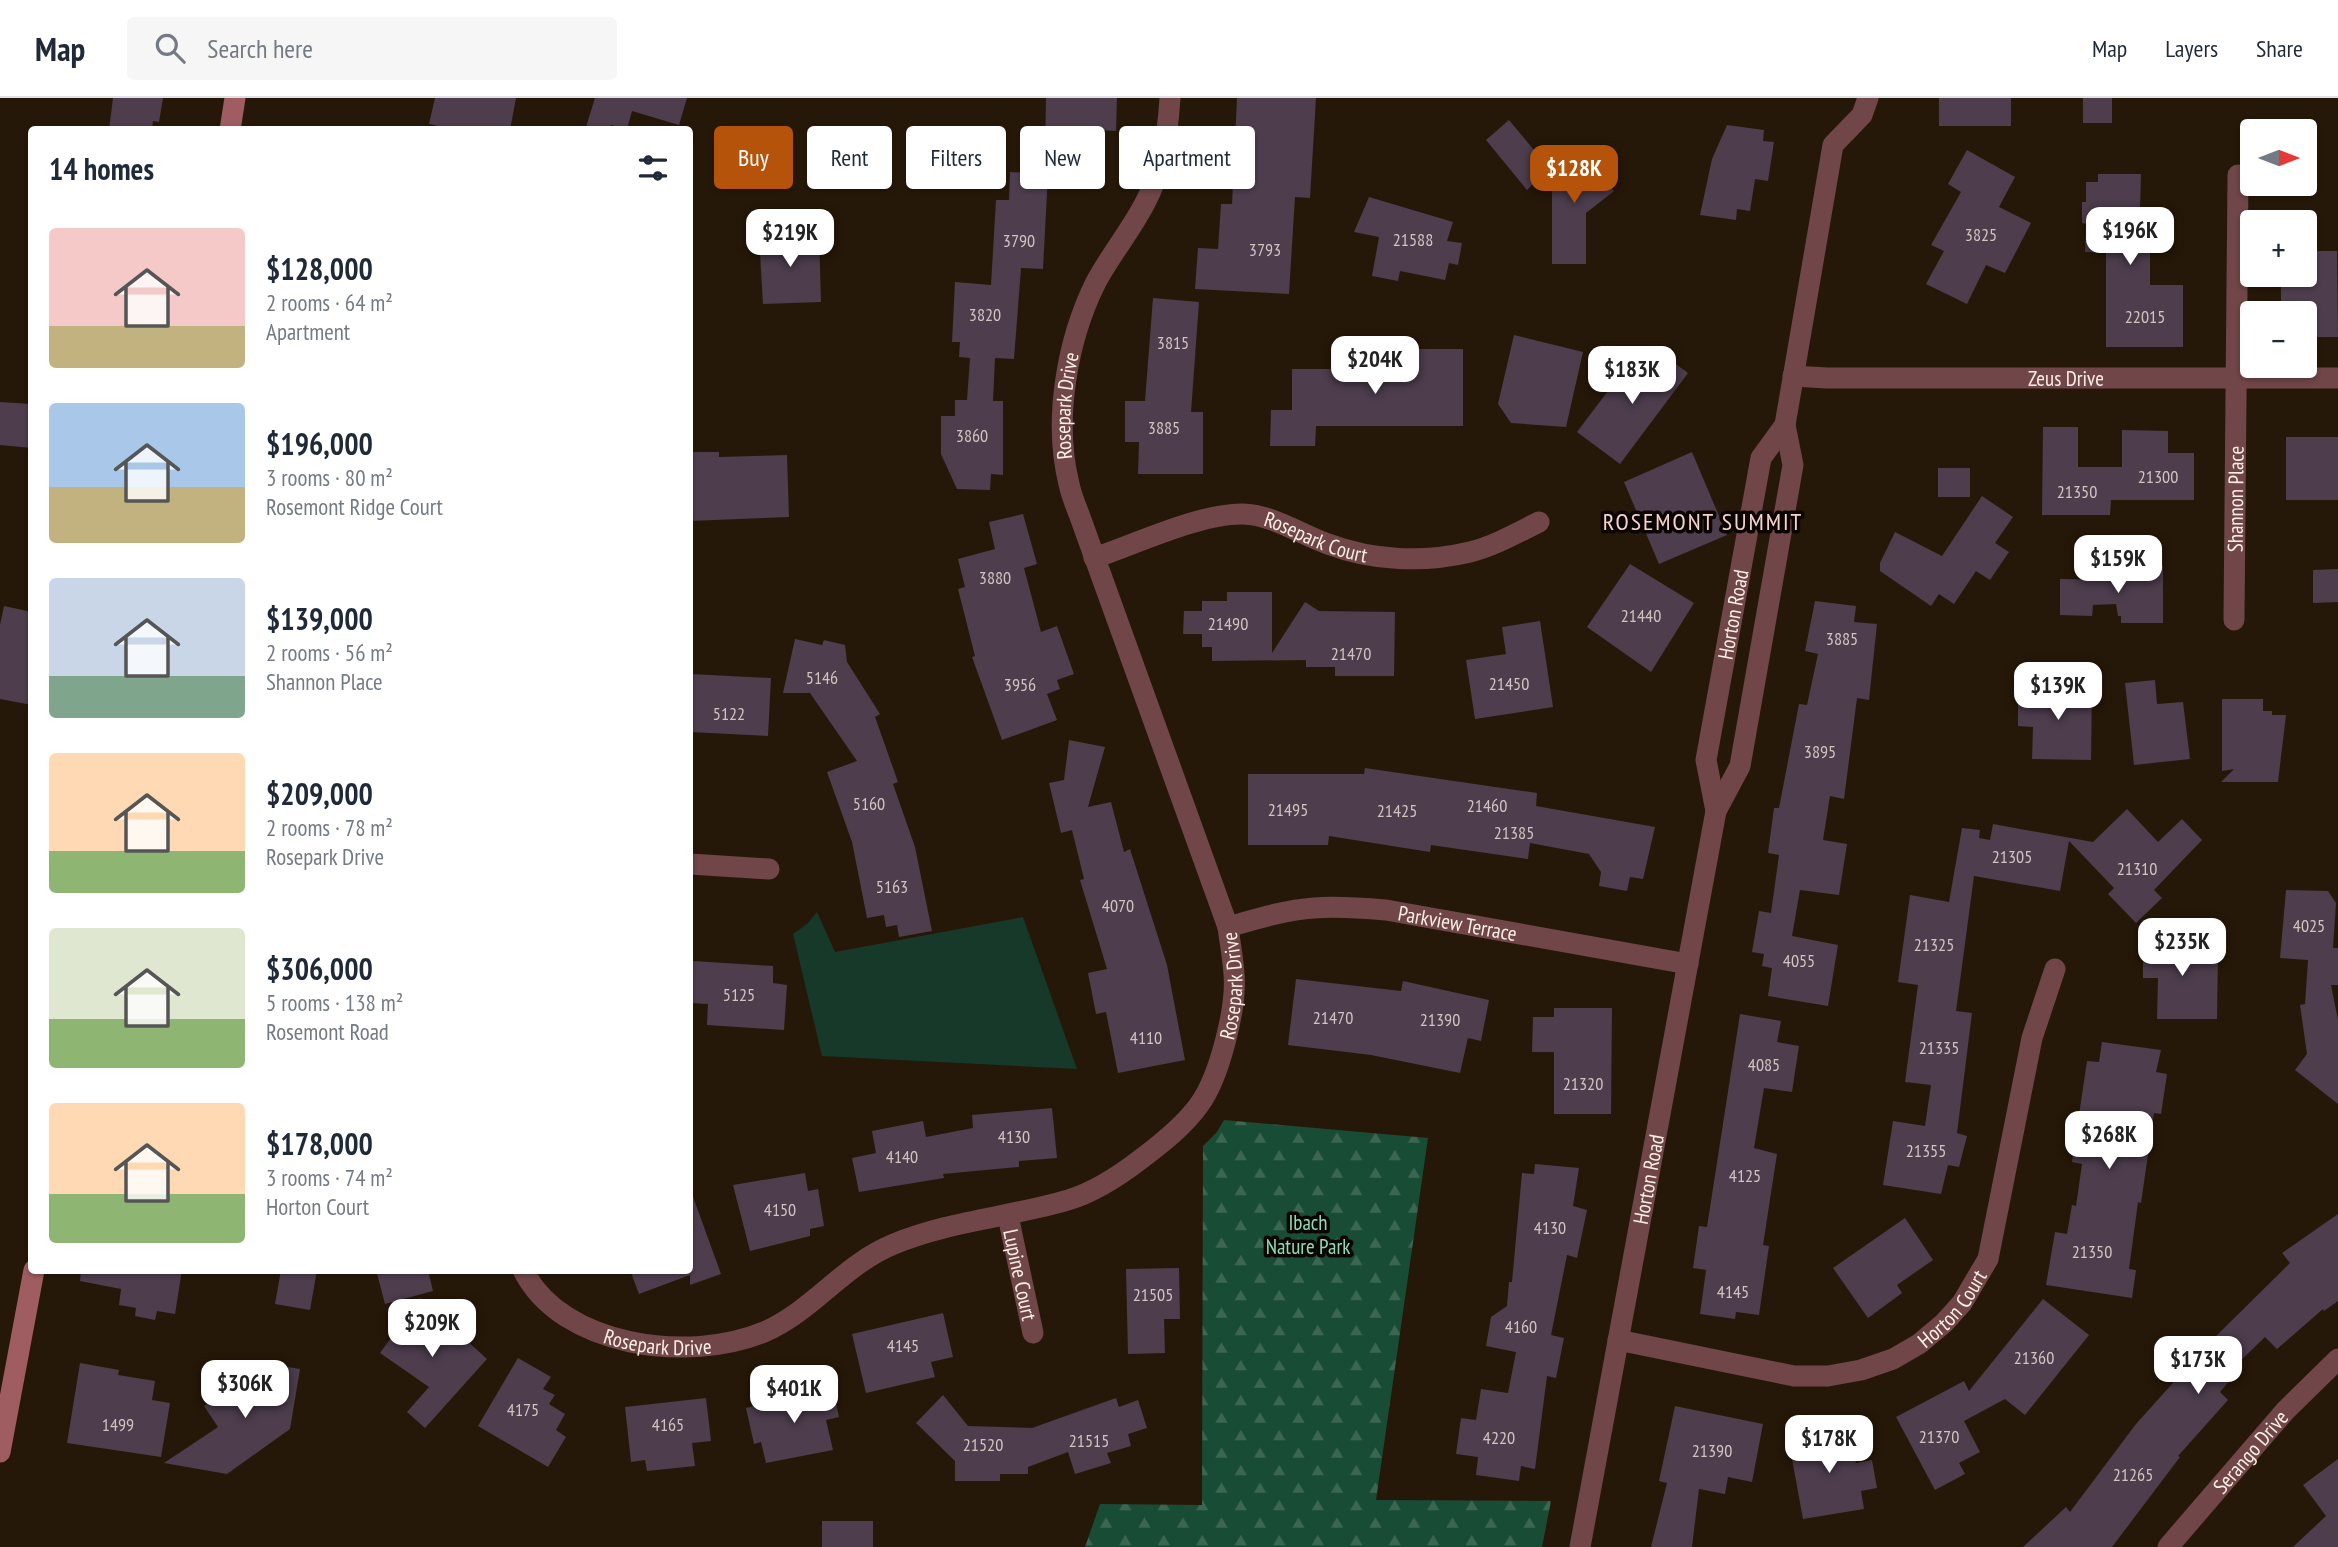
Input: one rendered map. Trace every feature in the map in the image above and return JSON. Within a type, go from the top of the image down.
[{"type":"main road","points":[[231,126],[236,98]]},
{"type":"main road","points":[[0,1452],[33,1274]]},
{"type":"street","name":"Rosepark Drive","points":[[525,1274],[543,1300],[585,1326],[638,1345],[691,1348],[727,1344],[765,1332],[799,1311],[860,1261],[891,1244],[925,1232],[1008,1216],[1071,1199],[1117,1177],[1176,1130],[1200,1104],[1216,1070],[1229,1028],[1235,977],[1228,927],[1068,483],[1064,450],[1064,394],[1070,355],[1079,323],[1096,282],[1147,199],[1163,152],[1170,98]]},
{"type":"street","name":"Horton Road","points":[[1580,1547],[1716,811],[1741,766],[1793,465],[1785,425],[1833,145],[1862,115],[1868,98]]},
{"type":"street","name":"Shannon Place","points":[[2234,620],[2238,175]]},
{"type":"street","name":"Zeus Drive","points":[[1793,376],[2338,378]]},
{"type":"street","name":"Horton Road","points":[[1716,811],[1706,760],[1761,458],[1785,425]]},
{"type":"street","name":"Rosepark Court","points":[[1094,558],[1203,519],[1224,515],[1264,517],[1330,545],[1363,554],[1399,559],[1472,552],[1539,523]]},
{"type":"street","points":[[693,864],[769,869]]},
{"type":"street","name":"Parkview Terrace","points":[[1228,927],[1267,916],[1312,908],[1386,910],[1688,964]]},
{"type":"street","name":"Horton Court","points":[[1618,1340],[1794,1377],[1828,1377],[1893,1359],[1919,1344],[1944,1323],[1969,1293],[1988,1259],[2032,1038],[2055,969]]},
{"type":"street","name":"Lupine Court","points":[[1008,1216],[1033,1333]]},
{"type":"street","name":"Serango Drive","points":[[2168,1547],[2285,1411],[2338,1359]]},
{"type":"green space","points":[[817,912],[835,952],[1023,917],[1077,1069],[822,1056],[793,934]]},
{"type":"green space","name":"Ibach Nature Park","points":[[1224,1120],[1428,1138],[1376,1500],[1551,1501],[1542,1547],[1085,1547],[1100,1504],[1202,1505],[1203,1146]]},
{"type":"building","points":[[113,98],[163,98],[159,122],[153,121],[152,126],[110,126]]},
{"type":"building","points":[[435,98],[516,98],[511,126],[429,124]]},
{"type":"building","points":[[595,98],[687,98],[679,125],[632,111],[628,126],[586,126]]},
{"type":"building","points":[[1046,98],[1117,98],[1116,131],[1105,130],[1105,126],[1046,126]]},
{"type":"building","points":[[1237,98],[1316,98],[1310,198],[1295,197],[1289,294],[1195,289],[1198,248],[1218,249],[1221,204],[1232,204],[1233,189],[1255,189],[1255,126],[1236,126]]},
{"type":"building","points":[[1939,98],[2011,98],[2011,126],[1939,126]]},
{"type":"building","points":[[2083,98],[2112,98],[2112,123],[2083,123]]},
{"type":"building","points":[[1509,120],[1549,168],[1527,190],[1486,140]]},
{"type":"building","points":[[1727,125],[1764,130],[1763,141],[1774,142],[1768,181],[1755,179],[1750,211],[1737,209],[1736,220],[1700,215],[1712,159]]},
{"type":"building","points":[[1559,146],[1592,153],[1592,170],[1614,191],[1586,213],[1586,264],[1552,264],[1552,171],[1558,179]]},
{"type":"building","points":[[1967,150],[2015,177],[1999,207],[2031,223],[2005,273],[1986,265],[1967,304],[1926,284],[1944,251],[1931,245],[1961,192],[1948,184]]},
{"type":"building","points":[[1010,172],[1020,173],[1020,189],[1047,189],[1043,269],[1021,268],[1014,359],[995,358],[993,401],[1003,401],[1003,475],[991,474],[990,490],[957,489],[941,454],[941,416],[955,416],[955,400],[967,400],[970,358],[959,357],[960,342],[952,342],[955,282],[991,285],[996,200],[1009,200]]},
{"type":"building","points":[[2098,174],[2141,174],[2140,209],[2147,210],[2147,217],[2150,217],[2150,285],[2183,285],[2183,347],[2106,347],[2106,253],[2085,252],[2086,224],[2082,223],[2086,182],[2098,182]]},
{"type":"building","points":[[1369,197],[1453,222],[1447,241],[1462,243],[1458,265],[1449,263],[1445,280],[1400,271],[1398,281],[1372,276],[1379,237],[1354,232]]},
{"type":"building","points":[[819,234],[821,302],[763,304],[759,236]]},
{"type":"building","points":[[2317,251],[2337,251],[2338,337],[2317,337],[2317,301],[2281,301],[2281,287],[2317,287]]},
{"type":"building","points":[[1153,298],[1199,302],[1191,412],[1203,412],[1203,474],[1138,474],[1139,442],[1125,442],[1125,401],[1145,401]]},
{"type":"building","points":[[1514,335],[1583,352],[1566,427],[1511,423],[1498,404]]},
{"type":"building","points":[[1388,349],[1463,349],[1463,426],[1316,426],[1315,446],[1270,446],[1271,410],[1292,410],[1292,369],[1388,369]]},
{"type":"building","points":[[1658,351],[1688,373],[1620,464],[1577,432],[1632,359],[1645,368]]},
{"type":"building","points":[[0,402],[28,404],[28,448],[0,445]]},
{"type":"building","points":[[2043,427],[2078,427],[2078,467],[2122,467],[2122,430],[2168,431],[2168,453],[2194,453],[2194,500],[2111,500],[2110,515],[2042,515]]},
{"type":"building","points":[[2286,437],[2338,437],[2338,500],[2286,500]]},
{"type":"building","points":[[693,452],[719,452],[719,457],[787,455],[789,517],[693,521]]},
{"type":"building","points":[[1692,452],[1727,535],[1659,564],[1624,482]]},
{"type":"building","points":[[1938,468],[1970,468],[1970,497],[1938,497]]},
{"type":"building","points":[[1982,496],[2013,517],[1995,543],[2009,552],[1990,580],[1976,571],[1954,604],[1939,594],[1931,606],[1880,571],[1880,563],[1895,532],[1942,556]]},
{"type":"building","points":[[1023,514],[1037,564],[1024,568],[1041,632],[1057,626],[1074,674],[1057,680],[1060,689],[1047,694],[1057,720],[1002,740],[972,657],[975,656],[958,589],[965,587],[958,559],[995,549],[989,522]]},
{"type":"building","points":[[1630,564],[1694,603],[1651,672],[1587,627]]},
{"type":"building","points":[[2121,566],[2163,566],[2163,623],[2121,623],[2116,604],[2093,605],[2092,616],[2060,615],[2060,579],[2121,580]]},
{"type":"building","points":[[2338,569],[2338,602],[2313,603],[2313,570]]},
{"type":"building","points":[[1227,592],[1272,592],[1272,653],[1305,602],[1319,611],[1395,612],[1394,676],[1335,676],[1335,667],[1306,667],[1306,660],[1212,661],[1212,647],[1202,647],[1202,634],[1183,634],[1184,611],[1202,611],[1202,601],[1227,601]]},
{"type":"building","points":[[1815,601],[1856,606],[1854,622],[1877,624],[1869,700],[1857,698],[1844,799],[1830,796],[1823,840],[1847,844],[1839,895],[1800,890],[1792,936],[1838,945],[1828,1006],[1768,996],[1772,968],[1762,966],[1764,954],[1752,952],[1759,911],[1771,913],[1779,855],[1768,853],[1774,808],[1779,808],[1799,704],[1807,705],[1818,654],[1805,651]]},
{"type":"building","points":[[4,606],[28,611],[28,704],[0,699],[0,625]]},
{"type":"building","points":[[1540,621],[1553,707],[1475,719],[1466,660],[1506,654],[1502,627]]},
{"type":"building","points":[[795,639],[822,645],[824,640],[845,645],[847,662],[880,714],[875,717],[898,782],[893,784],[915,847],[932,931],[899,937],[897,925],[886,927],[884,915],[867,918],[852,842],[827,772],[857,761],[810,693],[783,693]]},
{"type":"building","points":[[693,674],[771,678],[768,736],[693,732]]},
{"type":"building","points":[[2155,680],[2157,704],[2183,702],[2190,759],[2134,765],[2125,683]]},
{"type":"building","points":[[2018,688],[2092,689],[2091,760],[2032,759],[2033,727],[2018,726]]},
{"type":"building","points":[[2222,699],[2263,699],[2263,711],[2272,711],[2272,715],[2286,715],[2278,782],[2221,782],[2234,769],[2222,771]]},
{"type":"building","points":[[1069,740],[1105,747],[1088,807],[1111,802],[1124,852],[1130,849],[1167,965],[1185,1060],[1118,1073],[1106,1012],[1096,1014],[1088,973],[1107,969],[1080,880],[1084,879],[1072,830],[1061,833],[1049,783],[1064,780]]},
{"type":"building","points":[[1365,768],[1537,793],[1536,806],[1655,827],[1643,879],[1630,877],[1627,891],[1599,886],[1601,872],[1589,854],[1530,843],[1528,859],[1431,845],[1430,852],[1329,836],[1328,845],[1248,845],[1248,774],[1364,774]]},
{"type":"building","points":[[2127,809],[2158,842],[2182,819],[2202,840],[2154,890],[2162,898],[2136,923],[2108,894],[2114,888],[2069,841],[2060,891],[1974,876],[1956,1011],[1972,1013],[1957,1133],[1967,1136],[1959,1167],[1948,1165],[1941,1194],[1883,1185],[1893,1121],[1925,1126],[1931,1085],[1905,1082],[1918,985],[1898,982],[1910,895],[1949,902],[1962,828],[1980,830],[1979,838],[1990,840],[1993,824],[2093,842]]},
{"type":"building","points":[[2286,890],[2328,891],[2336,903],[2333,948],[2338,948],[2338,985],[2331,985],[2338,1020],[2338,1104],[2295,1070],[2307,1054],[2300,1005],[2305,1004],[2308,960],[2280,958]]},
{"type":"building","points":[[2143,936],[2185,936],[2185,952],[2218,952],[2217,1019],[2157,1019],[2158,978],[2143,978]]},
{"type":"building","points":[[693,961],[773,966],[773,983],[787,985],[784,1030],[707,1025],[708,1004],[693,1003]]},
{"type":"building","points":[[1296,979],[1401,991],[1403,981],[1489,1000],[1481,1041],[1468,1038],[1460,1073],[1371,1055],[1288,1045]]},
{"type":"building","points":[[1554,1008],[1612,1008],[1611,1114],[1554,1114],[1554,1052],[1532,1052],[1533,1017],[1554,1017]]},
{"type":"building","points":[[1740,1014],[1781,1021],[1777,1042],[1799,1046],[1792,1092],[1764,1088],[1754,1148],[1777,1154],[1763,1245],[1769,1246],[1759,1315],[1736,1312],[1735,1319],[1700,1314],[1706,1270],[1693,1268],[1699,1226],[1707,1227]]},
{"type":"building","points":[[2102,1042],[2161,1050],[2156,1072],[2167,1074],[2161,1114],[2154,1113],[2141,1203],[2138,1202],[2129,1269],[2136,1270],[2132,1298],[2046,1285],[2055,1232],[2067,1234],[2072,1205],[2076,1206],[2082,1164],[2072,1162],[2087,1061],[2099,1062]]},
{"type":"building","points":[[1052,1108],[1057,1158],[1019,1161],[1019,1167],[943,1174],[944,1178],[859,1192],[852,1158],[876,1153],[872,1131],[923,1121],[926,1137],[973,1128],[972,1115]]},
{"type":"building","points":[[1535,1164],[1579,1168],[1573,1206],[1587,1210],[1577,1258],[1567,1255],[1551,1335],[1564,1338],[1556,1378],[1547,1376],[1535,1469],[1521,1466],[1519,1481],[1476,1475],[1478,1457],[1456,1454],[1461,1418],[1476,1420],[1481,1389],[1508,1393],[1516,1352],[1486,1346],[1491,1317],[1507,1306],[1509,1282],[1512,1282],[1522,1173],[1534,1174]]},
{"type":"building","points":[[805,1173],[808,1191],[818,1189],[824,1226],[810,1229],[810,1236],[750,1251],[733,1185]]},
{"type":"building","points":[[693,1197],[721,1274],[690,1285],[690,1275],[639,1294],[632,1274],[693,1274]]},
{"type":"building","points":[[2338,1214],[2338,1301],[2324,1311],[2323,1309],[2277,1349],[2265,1337],[2233,1368],[2237,1372],[2220,1392],[2228,1400],[2178,1456],[2180,1457],[2112,1547],[2023,1547],[2066,1507],[2070,1512],[2136,1424],[2207,1345],[2290,1263],[2282,1253]]},
{"type":"building","points":[[1905,1218],[1933,1260],[1897,1285],[1902,1293],[1868,1318],[1833,1268]]},
{"type":"building","points":[[1179,1268],[1180,1319],[1164,1319],[1165,1353],[1128,1354],[1126,1269]]},
{"type":"building","points":[[81,1274],[181,1274],[175,1314],[157,1311],[155,1320],[135,1316],[136,1308],[119,1305],[121,1289],[80,1281]]},
{"type":"building","points":[[280,1274],[316,1274],[310,1310],[275,1304]]},
{"type":"building","points":[[377,1274],[429,1274],[433,1291],[385,1304]]},
{"type":"building","points":[[420,1298],[487,1359],[425,1428],[407,1412],[429,1387],[380,1353]]},
{"type":"building","points":[[2043,1299],[2089,1335],[2025,1415],[2005,1399],[1964,1421],[1980,1452],[1959,1463],[1965,1474],[1935,1490],[1896,1417],[1964,1381],[1969,1391]]},
{"type":"building","points":[[943,1313],[953,1357],[931,1362],[935,1377],[866,1393],[852,1334]]},
{"type":"building","points":[[518,1358],[551,1377],[543,1389],[555,1395],[549,1404],[565,1414],[556,1430],[566,1437],[548,1467],[478,1426]]},
{"type":"building","points":[[257,1362],[300,1369],[290,1429],[227,1474],[164,1463],[218,1427],[204,1406],[256,1372]]},
{"type":"building","points":[[80,1363],[119,1370],[118,1375],[155,1381],[152,1400],[170,1403],[161,1457],[67,1443]]},
{"type":"building","points":[[832,1385],[839,1417],[826,1420],[833,1450],[766,1463],[761,1442],[754,1444],[746,1408]]},
{"type":"building","points":[[943,1395],[968,1426],[1032,1428],[1116,1398],[1119,1407],[1138,1400],[1147,1428],[1128,1434],[1131,1446],[1107,1453],[1111,1463],[1075,1474],[1068,1452],[1028,1467],[1028,1474],[1000,1474],[1000,1481],[955,1481],[955,1461],[916,1423]]},
{"type":"building","points":[[706,1398],[711,1441],[692,1443],[695,1466],[647,1471],[645,1460],[631,1462],[625,1407]]},
{"type":"building","points":[[1675,1406],[1763,1424],[1752,1482],[1728,1477],[1725,1494],[1699,1489],[1692,1547],[1651,1547],[1667,1483],[1659,1481]]},
{"type":"building","points":[[1834,1429],[1838,1443],[1851,1441],[1856,1463],[1872,1460],[1877,1488],[1861,1491],[1864,1509],[1803,1519],[1788,1437]]},
{"type":"building","points":[[2338,1459],[2338,1547],[2293,1547],[2326,1516],[2303,1485]]},
{"type":"building","points":[[822,1521],[873,1521],[873,1547],[822,1547]]},
{"type":"district","name":"ROSEMONT SUMMIT","points":[[1703,521]]}]
